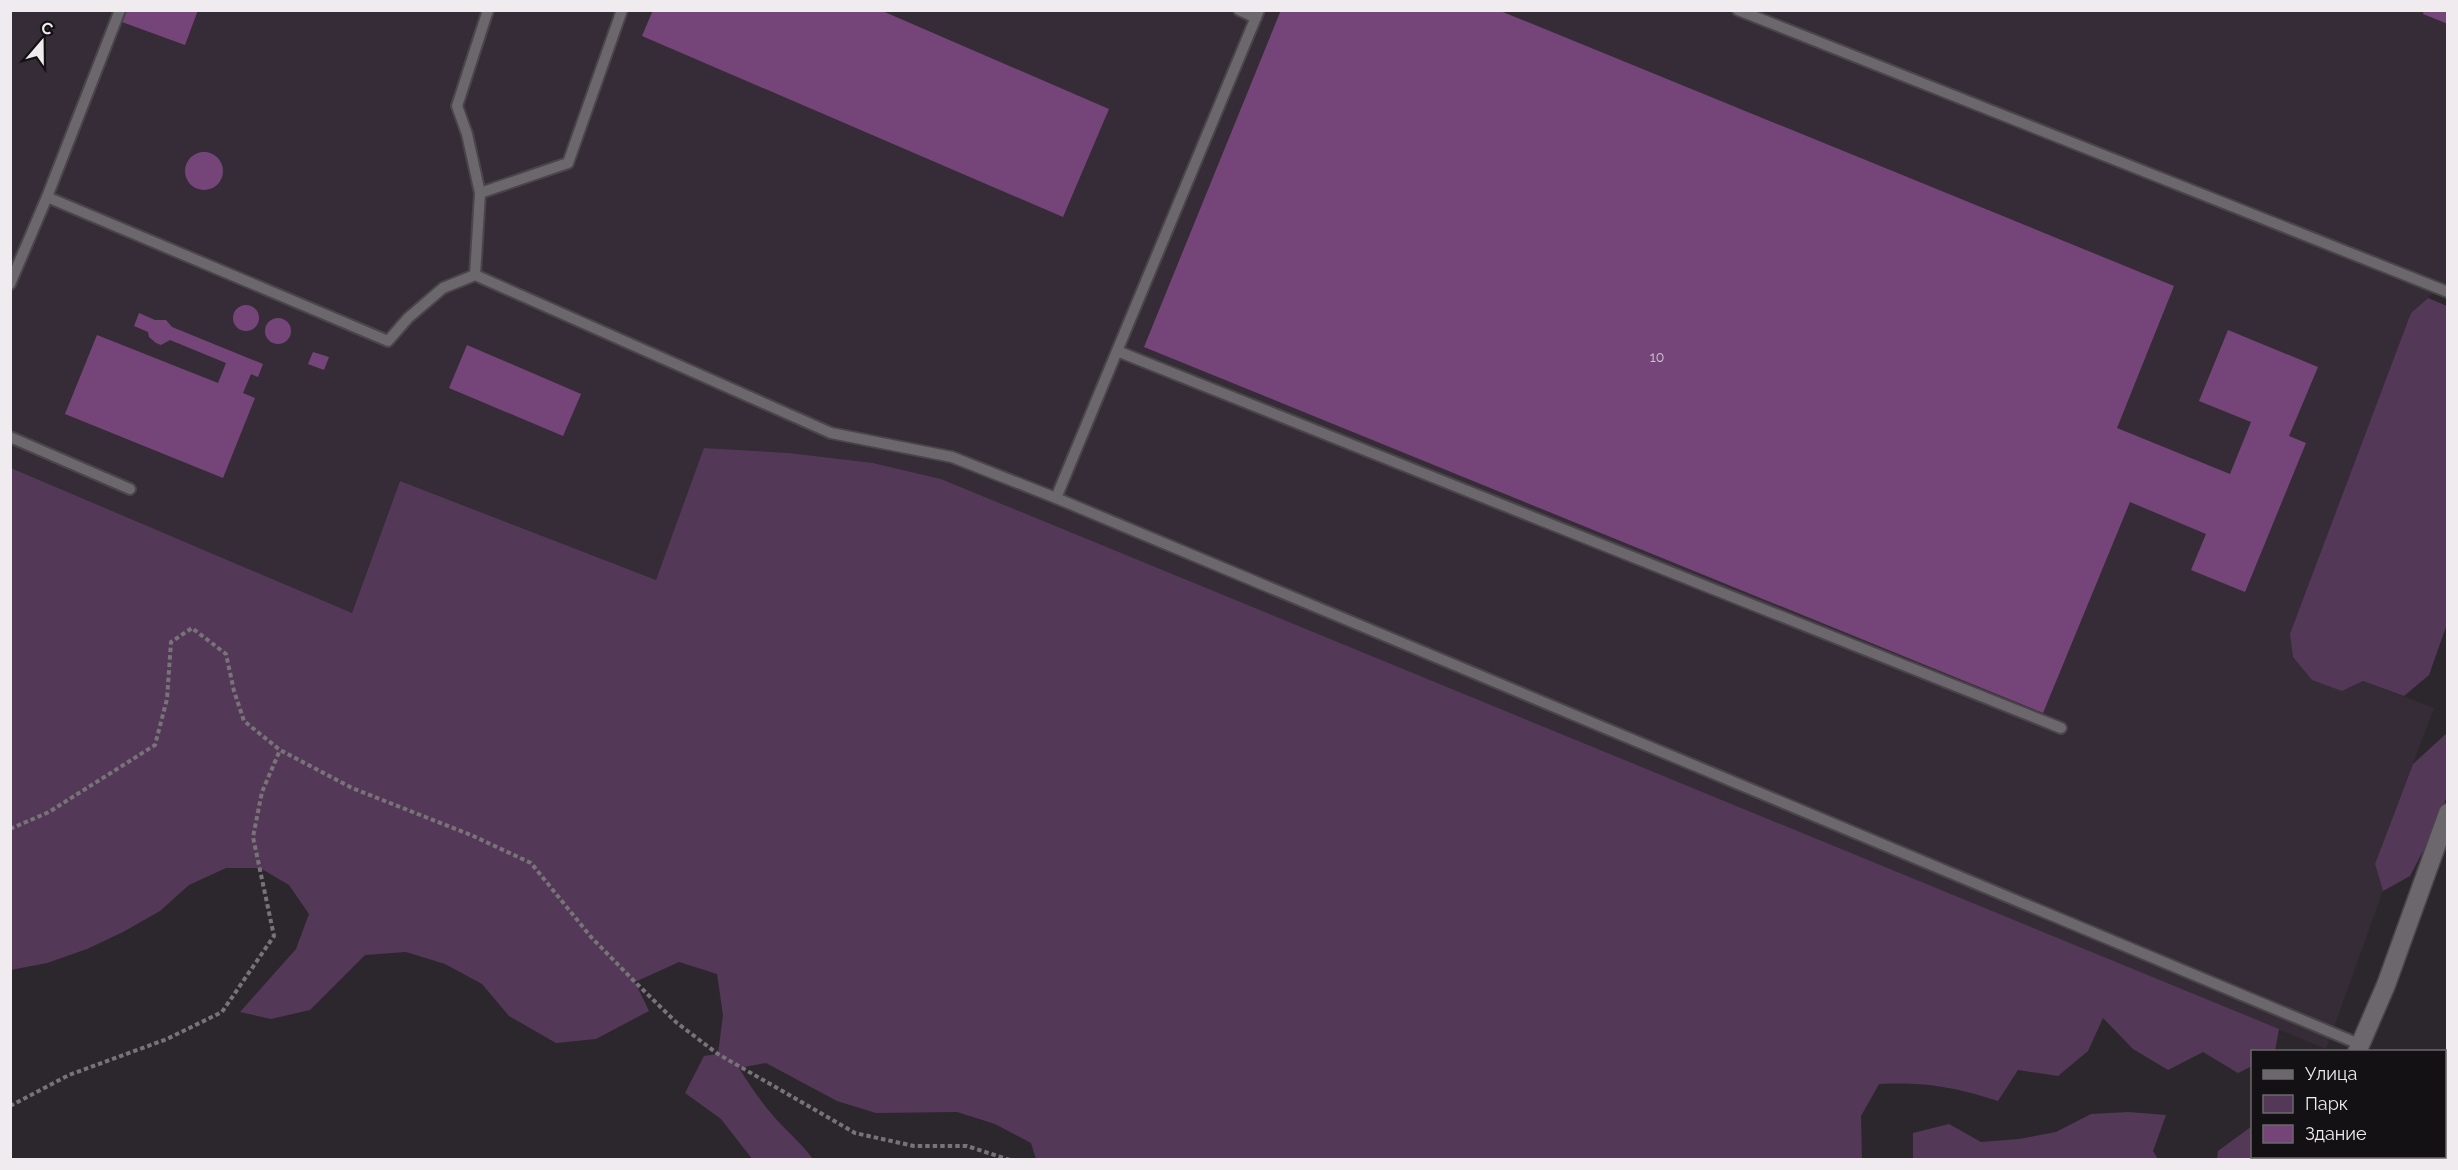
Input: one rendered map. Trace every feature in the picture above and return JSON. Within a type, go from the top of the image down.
[{"type":"street","points":[[2358,1048],[2386,985],[2448,813]]},
{"type":"lane","points":[[10,284],[47,197],[120,10]]},
{"type":"lane","points":[[475,275],[480,193],[457,106],[488,10]]},
{"type":"lane","points":[[480,193],[568,163],[622,10]]},
{"type":"lane","points":[[1056,498],[1258,14],[1239,10]]},
{"type":"lane","points":[[1738,10],[2448,292]]},
{"type":"lane","points":[[47,197],[388,341],[408,318],[442,288],[475,275],[831,433],[952,457],[1056,498],[2358,1048]]},
{"type":"lane","points":[[1118,351],[2061,728]]},
{"type":"lane","points":[[10,437],[130,489]]},
{"type":"path","points":[[10,829],[49,812],[155,745],[167,699],[171,642],[192,628],[226,654],[244,722],[280,750],[352,788],[531,863],[591,937],[677,1023],[718,1054],[774,1089],[855,1133],[914,1146],[968,1146],[1010,1160]]},
{"type":"path","points":[[10,1106],[69,1075],[168,1039],[222,1012],[274,936],[253,837],[261,792],[280,750]]},
{"type":"shaded area","points":[[10,11],[2447,11],[2447,281],[2411,313],[2342,691],[2363,681],[2434,708],[2375,864],[2383,891],[2326,1049],[941,479],[873,463],[789,453],[705,448],[656,580],[400,481],[352,613],[11,468]]},
{"type":"green space","points":[[2428,298],[2447,306],[2447,624],[2429,675],[2404,696],[2363,681],[2342,691],[2312,680],[2293,657],[2290,634],[2411,313]]},
{"type":"green space","points":[[704,448],[789,453],[873,463],[941,479],[2279,1029],[2275,1050],[2251,1050],[2251,1066],[2238,1073],[2203,1052],[2168,1070],[2133,1049],[2103,1018],[2088,1051],[2058,1076],[2018,1070],[1998,1101],[1939,1086],[1879,1084],[1861,1116],[1862,1160],[1036,1159],[1031,1143],[995,1124],[957,1112],[876,1113],[837,1101],[766,1063],[739,1068],[770,1112],[813,1159],[753,1160],[721,1119],[685,1093],[704,1056],[718,1054],[723,1015],[717,974],[679,962],[635,982],[649,1011],[596,1039],[556,1043],[509,1016],[482,984],[445,964],[406,952],[365,955],[310,1010],[271,1019],[240,1012],[296,949],[309,914],[289,885],[260,868],[226,868],[189,885],[160,911],[123,932],[87,949],[47,963],[11,970],[11,468],[352,613],[400,481],[656,580]]},
{"type":"green space","points":[[2447,733],[2447,796],[2436,826],[2410,876],[2383,891],[2375,864],[2413,764]]},
{"type":"green space","points":[[2128,1112],[2166,1115],[2153,1151],[2158,1159],[1913,1159],[1913,1133],[1949,1124],[1981,1142],[2019,1139],[2056,1132],[2091,1114]]},
{"type":"green space","points":[[2251,1127],[2251,1158],[2314,1159],[2217,1159],[2218,1151]]},
{"type":"building","points":[[126,10],[198,10],[185,45],[122,22]]},
{"type":"building","points":[[653,10],[880,10],[1109,109],[1063,217],[642,36]]},
{"type":"building","points":[[1281,10],[1498,10],[2174,286],[2117,428],[2230,474],[2251,422],[2199,401],[2228,330],[2318,367],[2289,436],[2306,443],[2245,592],[2191,570],[2206,534],[2130,502],[2043,713],[1144,347]]},
{"type":"building","points":[[2424,10],[2448,10],[2448,24],[2423,14]]},
{"type":"building","points":[[204,152],[218,157],[223,171],[218,185],[204,190],[190,185],[185,171],[190,157]]},
{"type":"building","points":[[246,305],[255,309],[259,318],[255,327],[246,331],[237,327],[233,318],[237,309]]},
{"type":"building","points":[[139,313],[155,320],[166,320],[172,327],[263,364],[258,377],[251,374],[243,393],[255,398],[223,478],[65,414],[97,335],[218,383],[226,363],[170,340],[161,345],[156,343],[149,337],[148,332],[134,326]]},
{"type":"building","points":[[278,318],[287,322],[291,331],[287,340],[278,344],[269,340],[265,331],[269,322]]},
{"type":"building","points":[[467,345],[581,394],[563,436],[449,388]]},
{"type":"building","points":[[313,352],[329,357],[324,370],[308,364]]}]
